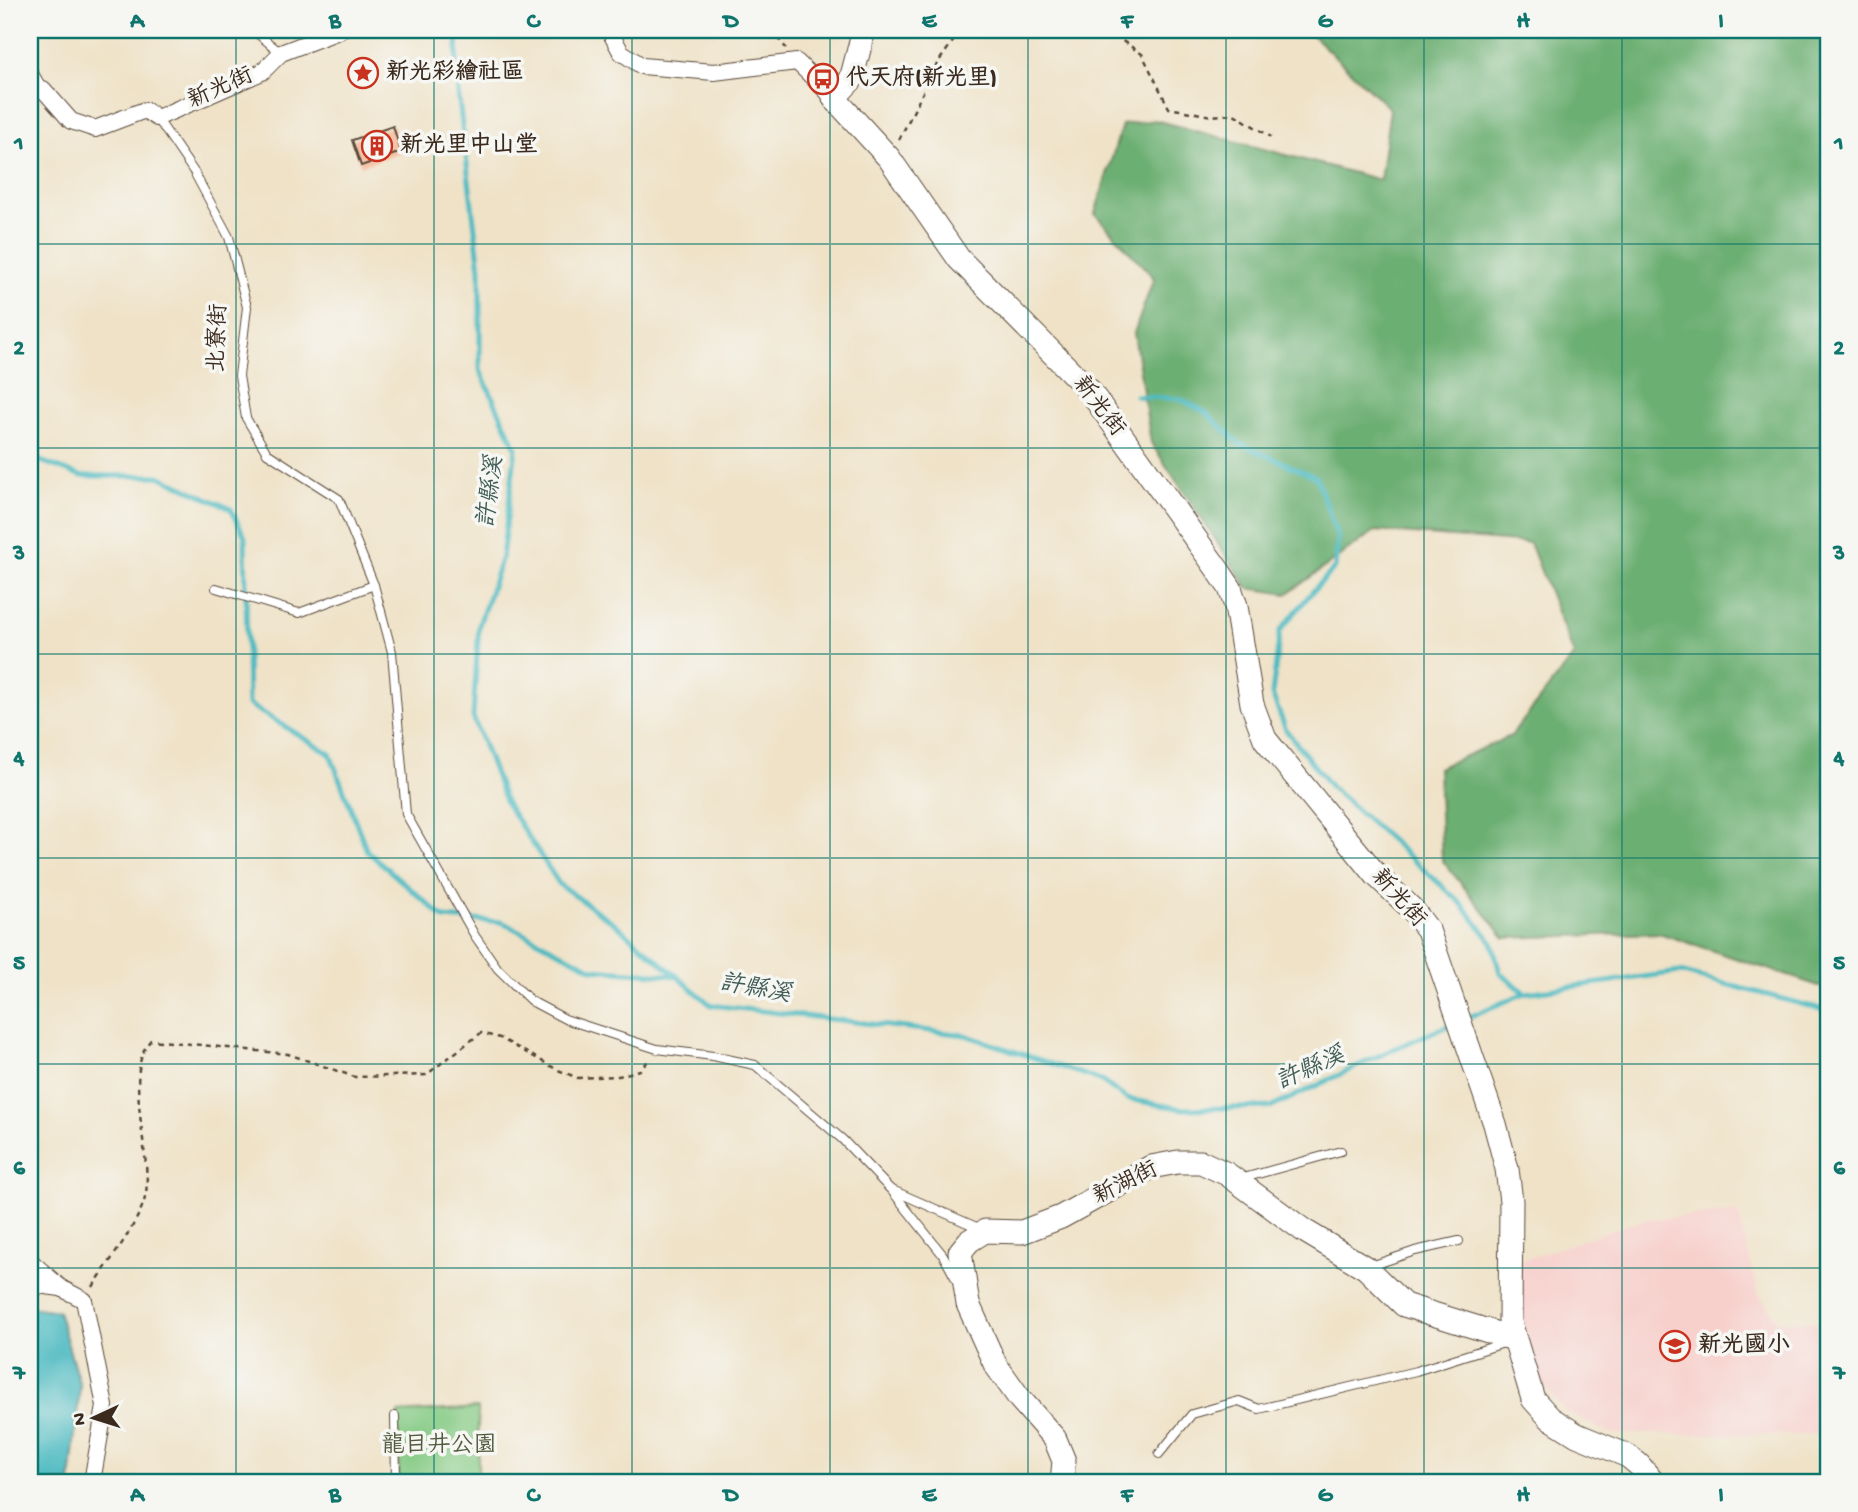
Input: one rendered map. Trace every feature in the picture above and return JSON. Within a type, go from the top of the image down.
[{"type":"street","name":"新光街","points":[[157,118],[262,72],[281,53],[341,30]]},
{"type":"street","points":[[609,30],[621,52],[642,66],[713,72],[797,62]]},
{"type":"street","points":[[834,98],[851,80],[864,30]]},
{"type":"street","name":"新光街","points":[[797,62],[890,158],[959,259],[1088,390],[1230,588],[1236,606],[1252,704],[1265,739],[1377,876],[1412,909],[1428,930],[1495,1124],[1507,1169],[1511,1201],[1510,1322],[1514,1339]]},
{"type":"street","points":[[37,91],[71,121],[95,129],[145,110],[157,118]]},
{"type":"street","name":"新湖街","points":[[985,1231],[1022,1233],[1052,1221],[1151,1167],[1178,1162],[1201,1162],[1227,1174],[1303,1230],[1366,1268],[1404,1305],[1514,1339]]},
{"type":"street","points":[[985,1231],[969,1241],[960,1252],[968,1304],[995,1364],[1020,1399],[1055,1439],[1064,1461],[1062,1482]]},
{"type":"street","points":[[30,1261],[61,1288],[84,1300],[105,1406],[92,1482]]},
{"type":"street","points":[[30,1284],[61,1288]]},
{"type":"street","points":[[1514,1339],[1533,1399],[1550,1418],[1577,1435],[1628,1456],[1653,1482]]},
{"type":"lane","name":"新光街","points":[[253,30],[281,53]]},
{"type":"lane","points":[[30,66],[37,91]]},
{"type":"lane","name":"北寮街","points":[[157,118],[194,172],[229,237],[247,307],[239,376],[246,418],[267,453],[339,499],[374,586],[392,652],[406,814],[475,936],[498,969],[531,1001],[565,1019],[657,1049],[713,1056],[755,1065],[842,1139],[890,1189],[943,1255],[968,1304]]},
{"type":"lane","points":[[216,587],[299,613],[374,586]]},
{"type":"lane","points":[[1236,1180],[1341,1151]]},
{"type":"lane","points":[[890,1189],[985,1231]]},
{"type":"lane","points":[[1366,1268],[1415,1251],[1459,1241]]},
{"type":"lane","points":[[1159,1454],[1192,1414],[1239,1401],[1259,1409],[1416,1371],[1514,1339]]},
{"type":"lane","points":[[394,1416],[397,1482]]},
{"type":"path","points":[[771,30],[797,62]]},
{"type":"path","points":[[890,158],[937,64],[961,30]]},
{"type":"path","points":[[1105,30],[1142,54],[1169,108],[1212,116],[1234,114],[1271,137]]},
{"type":"path","points":[[84,1300],[139,1214],[146,1194],[138,1079],[145,1046],[151,1040],[288,1054],[355,1077],[425,1075],[481,1033],[500,1038],[578,1078],[619,1076],[640,1070],[657,1049]]},
{"type":"shaded area","name":"新光國小","points":[[1738,1212],[1758,1293],[1778,1321],[1828,1322],[1828,1435],[1612,1434],[1566,1412],[1531,1370],[1513,1317],[1517,1262],[1642,1220]]},
{"type":"green space","points":[[1307,30],[1828,30],[1828,989],[1659,933],[1505,938],[1442,860],[1438,768],[1511,736],[1574,655],[1530,543],[1375,531],[1287,594],[1248,588],[1151,443],[1134,333],[1154,278],[1095,214],[1122,125],[1155,120],[1380,180],[1390,109]]},
{"type":"green space","name":"龍目井公園","points":[[478,1408],[478,1482],[399,1482],[398,1413]]},
{"type":"water","points":[[30,1307],[58,1311],[80,1386],[70,1482],[30,1482]]},
{"type":"building","name":"新光里中山堂","points":[[393,126],[401,152],[361,166],[352,140]]},
{"type":"waterway","name":"許縣溪","points":[[458,30],[456,76],[480,269],[480,370],[516,448],[502,557],[479,625],[473,717],[506,803],[560,885],[614,923],[711,1005],[965,1035],[1100,1080],[1127,1099],[1183,1109],[1272,1107],[1454,1023]]},
{"type":"waterway","points":[[1136,396],[1180,399],[1205,412],[1240,444],[1316,477],[1338,538],[1335,568],[1280,631],[1272,694],[1286,730],[1331,787],[1460,902],[1492,942],[1500,973],[1525,993]]},
{"type":"waterway","points":[[30,457],[81,476],[159,476],[231,509],[245,537],[248,704],[330,754],[367,851],[444,918],[502,922],[593,969],[677,976]]},
{"type":"waterway","name":"許縣溪","points":[[1466,1018],[1525,993],[1680,972],[1828,1011]]},
{"type":"place","name":"新光彩繪社區","points":[[363,73]]},
{"type":"place","name":"代天府(新光里)","points":[[823,79]]},
{"type":"place","name":"新光里中山堂","points":[[377,146]]},
{"type":"place","name":"新光國小","points":[[1675,1346]]}]
